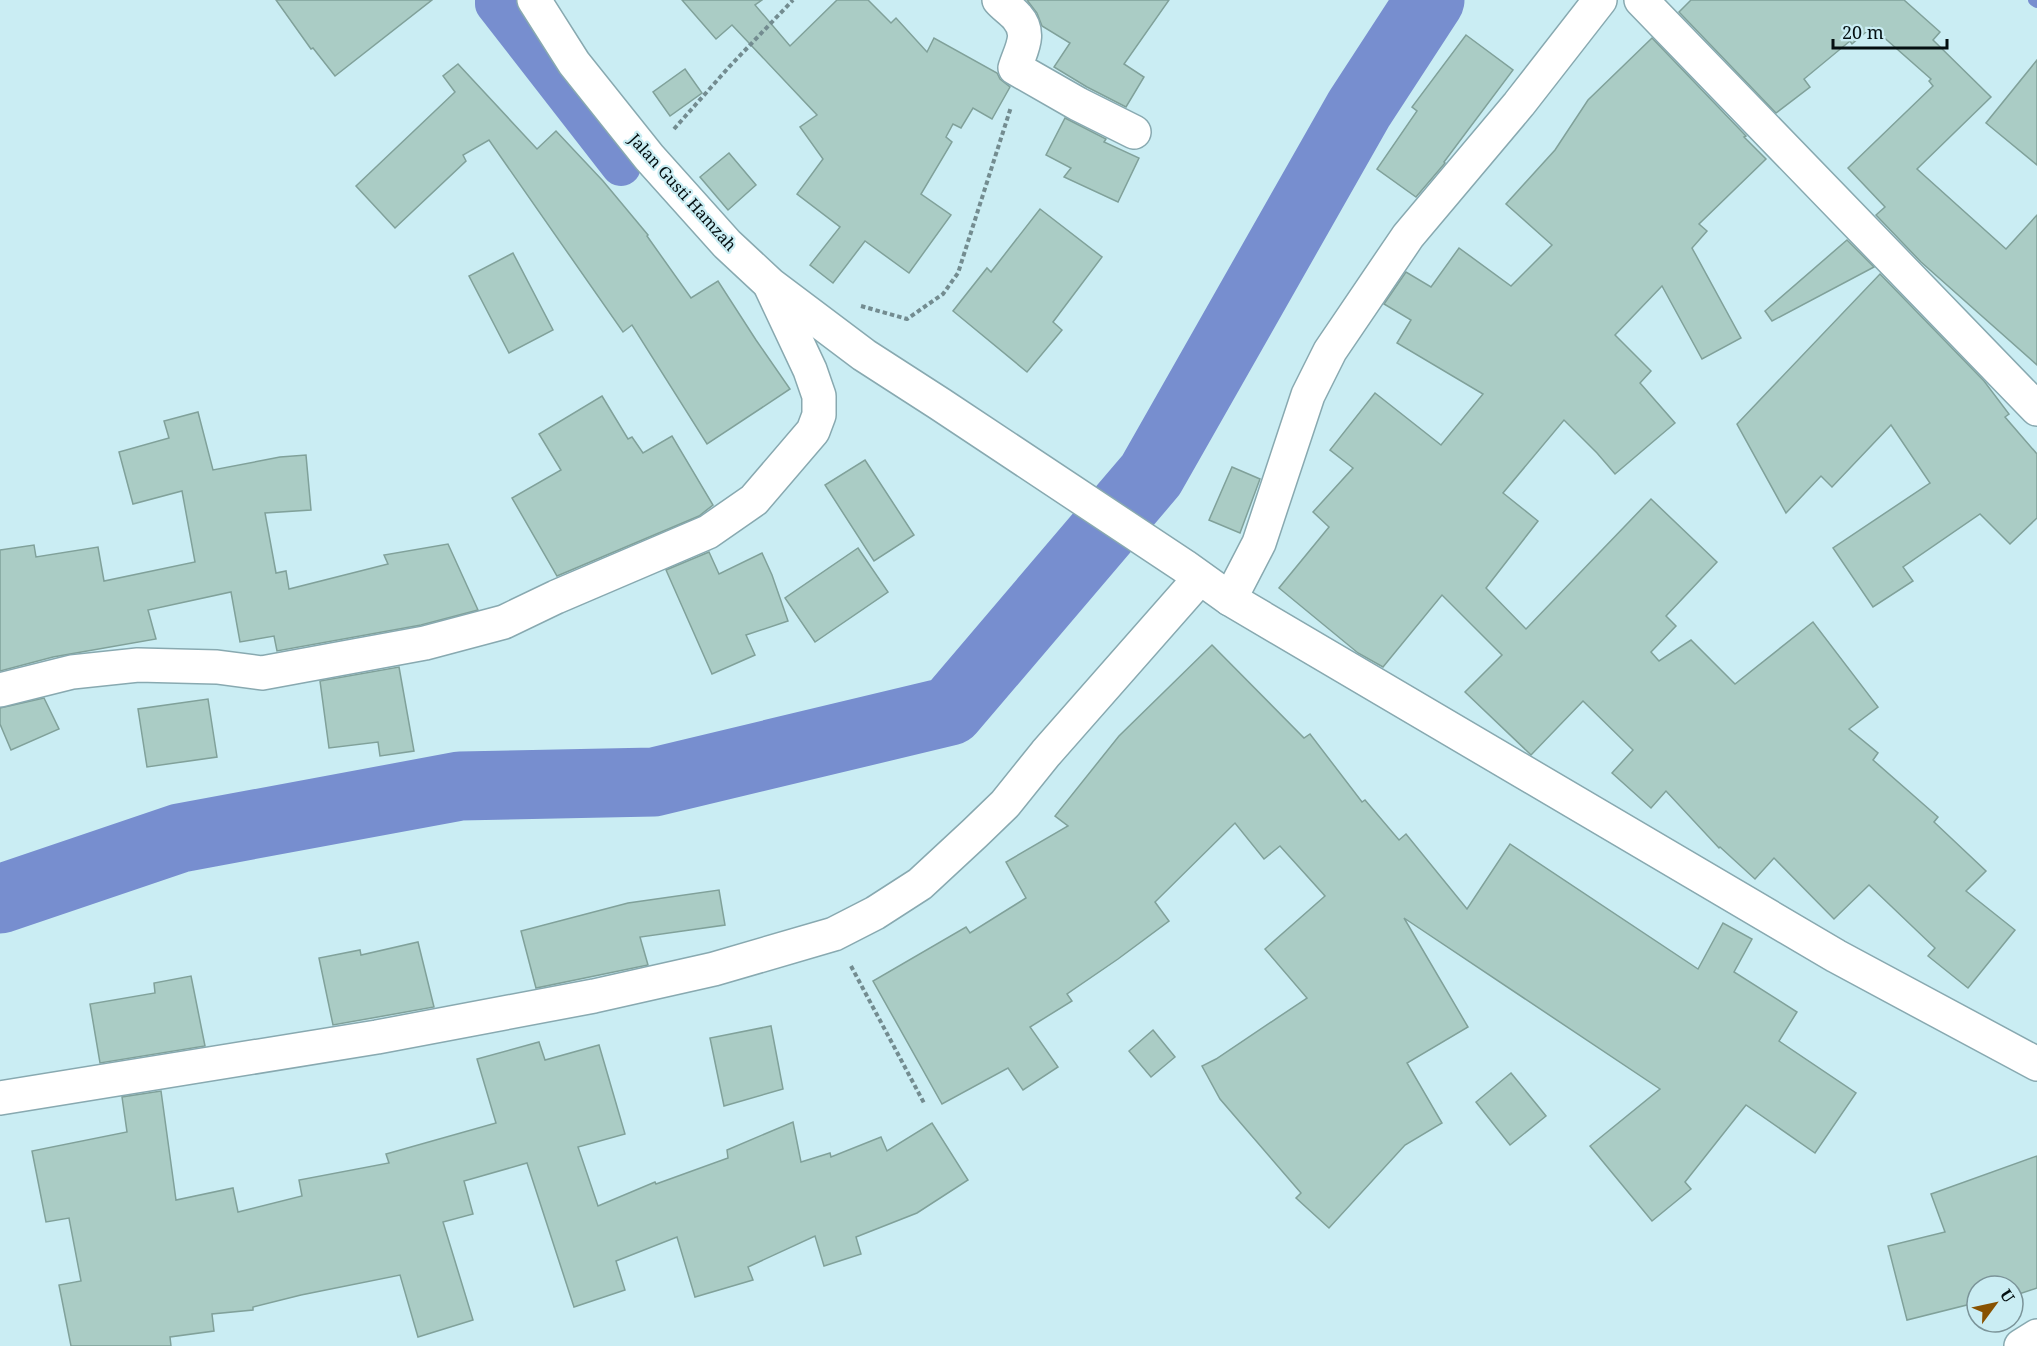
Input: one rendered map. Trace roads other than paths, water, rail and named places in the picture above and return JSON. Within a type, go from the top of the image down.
[{"type":"street","name":"Jalan Gusti Hamzah","points":[[534,0],[574,63],[649,157],[727,244],[771,285],[864,355],[1230,599],[1826,950],[2037,1064]]},
{"type":"street","points":[[999,0],[1016,15],[1026,35],[1015,68],[1078,104],[1134,132]]},
{"type":"street","points":[[1230,599],[1259,543],[1308,395],[1330,351],[1408,236],[1519,104],[1600,0]]},
{"type":"street","points":[[1641,0],[2037,410]]},
{"type":"street","points":[[0,690],[72,672],[138,665],[217,668],[262,673],[424,643],[504,622],[556,597],[708,532],[754,500],[813,431],[819,415],[819,396],[810,370],[789,330],[771,285]]},
{"type":"street","points":[[0,1098],[377,1037],[594,996],[714,969],[834,934],[875,913],[920,884],[1005,804],[1192,572]]},
{"type":"street","points":[[2021,1346],[2037,1336]]},
{"type":"waterway","points":[[495,0],[495,4],[621,166]]},
{"type":"waterway","points":[[0,899],[180,838],[460,786],[654,782],[950,711],[1151,475],[1359,109],[1430,0]]}]
